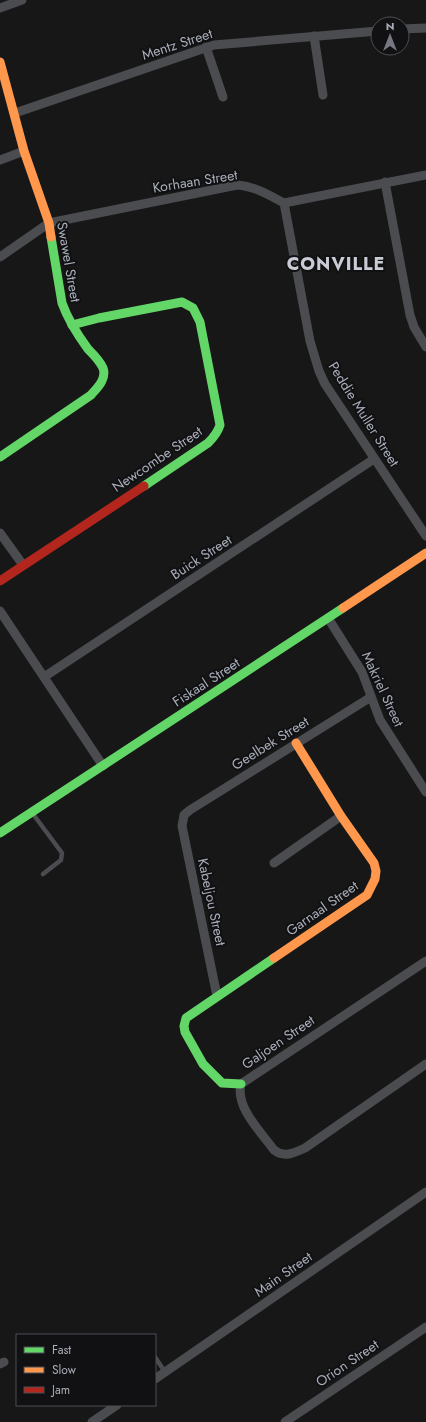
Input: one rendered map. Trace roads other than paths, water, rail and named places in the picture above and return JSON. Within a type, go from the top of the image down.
[{"type":"street","points":[[0,8],[22,0]]},
{"type":"street","points":[[410,29],[426,28]]},
{"type":"street","name":"Mentz Street","points":[[15,113],[206,47],[228,43],[370,32]]},
{"type":"street","points":[[314,36],[323,95]]},
{"type":"street","points":[[206,47],[223,97]]},
{"type":"street","name":"Swawel Street","points":[[0,62],[15,113],[24,151],[49,223],[64,311],[72,325],[103,368],[104,372],[102,383],[92,395],[0,457]]},
{"type":"street","points":[[0,160],[24,151]]},
{"type":"street","points":[[284,203],[426,175]]},
{"type":"street","points":[[386,182],[410,315],[414,327],[426,347]]},
{"type":"street","name":"Korhaan Street","points":[[0,257],[49,223],[237,185],[252,188],[284,203]]},
{"type":"street","name":"Peddie Muller Street","points":[[284,203],[310,341],[319,371],[325,384],[426,536]]},
{"type":"street","name":"Newcombe Street","points":[[0,581],[208,443],[217,434],[220,425],[200,322],[193,308],[182,302],[176,302],[72,325]]},
{"type":"street","name":"Buick Street","points":[[44,677],[374,459]]},
{"type":"street","points":[[0,533],[23,565]]},
{"type":"street","name":"Fiskaal Street","points":[[0,833],[426,553]]},
{"type":"street","points":[[0,611],[103,766]]},
{"type":"street","name":"Makriel Street","points":[[328,618],[357,662],[380,720],[426,792]]},
{"type":"street","name":"Geelbek Street","points":[[184,815],[371,697]]},
{"type":"street","name":"Garnaal Street","points":[[241,1084],[222,1083],[203,1064],[185,1032],[184,1026],[186,1018],[367,895],[372,889],[376,878],[374,862],[341,816],[296,743]]},
{"type":"street","name":"Kabeljou Street","points":[[184,815],[182,826],[218,996]]},
{"type":"street","points":[[274,864],[341,816]]},
{"type":"street","name":"Galjoen Street","points":[[426,961],[241,1084],[240,1095],[245,1110],[274,1150],[278,1153],[288,1155],[305,1148],[426,1064]]},
{"type":"street","name":"Main Street","points":[[156,1378],[426,1192]]},
{"type":"street","name":"Orion Street","points":[[286,1422],[426,1327]]},
{"type":"street","points":[[92,1422],[116,1406]]},
{"type":"lane","points":[[32,812],[62,853],[61,860],[43,874]]},
{"type":"lane","points":[[156,1358],[165,1372]]},
{"type":"district","name":"CONVILLE","points":[[336,264]]}]
